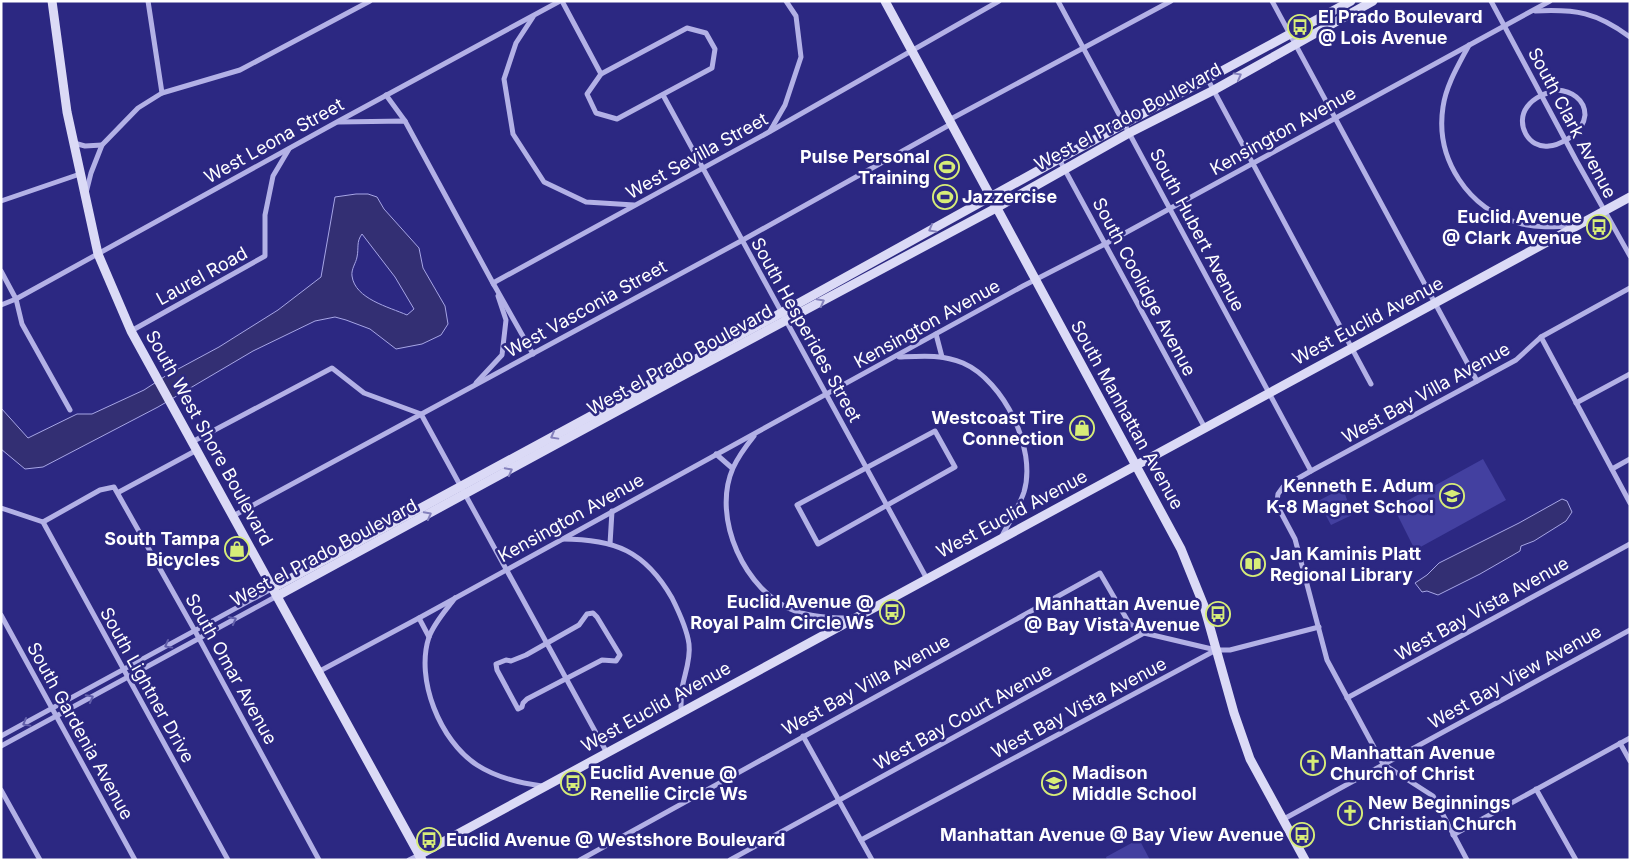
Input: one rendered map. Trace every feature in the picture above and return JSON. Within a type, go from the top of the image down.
[{"type":"street","name":"South West Shore Boulevard","points":[[52,1],[67,112],[98,254],[131,331],[421,857]]},
{"type":"street","points":[[148,1],[162,93]]},
{"type":"street","points":[[85,198],[91,174],[102,145],[138,108],[162,93],[240,70],[370,1]]},
{"type":"street","points":[[561,1],[601,74]]},
{"type":"street","name":"West Leona Street","points":[[1,305],[16,300],[289,148],[561,1]]},
{"type":"street","points":[[769,132],[785,105],[801,57],[796,16],[786,1]]},
{"type":"street","name":"South Manhattan Avenue","points":[[885,1],[1171,530],[1191,572],[1204,606],[1234,712],[1250,759],[1304,860]]},
{"type":"street","name":"West Sevilla Street","points":[[494,283],[769,132],[999,1]]},
{"type":"street","name":"South Hubert Avenue","points":[[1058,1],[1311,471]]},
{"type":"street","name":"West Vasconia Street","points":[[233,516],[741,241],[950,122],[1171,1]]},
{"type":"street","points":[[1272,1],[1477,381]]},
{"type":"street","name":"West el Prado Boulevard","points":[[784,317],[870,264],[1024,178],[1352,1]]},
{"type":"street","name":"West el Prado Boulevard","points":[[464,491],[572,426],[784,317],[875,273],[1129,134],[1214,90],[1374,1]]},
{"type":"street","name":"South Clark Avenue","points":[[1491,1],[1540,96],[1630,256]]},
{"type":"street","name":"Kensington Avenue","points":[[318,672],[1550,1]]},
{"type":"street","points":[[1532,11],[1580,12],[1612,24],[1630,37]]},
{"type":"street","points":[[533,16],[516,43],[504,79],[513,134],[544,182],[586,202],[636,205]]},
{"type":"street","points":[[687,28],[706,33],[715,49],[712,68],[617,119],[596,113],[586,94],[601,74],[687,28]]},
{"type":"street","points":[[1470,44],[1452,78],[1443,106],[1442,135],[1445,152],[1453,172],[1469,193],[1485,208],[1503,218],[1521,224],[1560,227],[1578,226]]},
{"type":"street","points":[[1207,78],[1371,384]]},
{"type":"street","points":[[1557,90],[1565,90],[1579,99],[1585,115],[1583,123],[1574,135],[1549,146],[1531,141],[1525,134],[1522,125],[1522,115],[1532,102],[1540,96],[1557,90]]},
{"type":"street","points":[[386,95],[405,121],[533,354]]},
{"type":"street","name":"South Hesperides Street","points":[[663,95],[927,579]]},
{"type":"street","points":[[337,122],[405,121]]},
{"type":"street","points":[[74,143],[85,146],[102,145]]},
{"type":"street","name":"Laurel Road","points":[[131,331],[266,256],[265,215],[271,184],[273,176],[289,148]]},
{"type":"street","name":"South Coolidge Avenue","points":[[1059,159],[1205,428]]},
{"type":"street","points":[[1,201],[80,174]]},
{"type":"street","points":[[1024,178],[1030,189]]},
{"type":"street","name":"West Euclid Avenue","points":[[409,860],[421,857],[543,786],[1630,197]]},
{"type":"street","points":[[956,216],[962,226]]},
{"type":"street","points":[[870,264],[875,273]]},
{"type":"street","points":[[1,271],[16,300],[22,324],[70,410]]},
{"type":"street","points":[[473,387],[502,355],[506,320],[494,283]]},
{"type":"street","name":"West Bay Villa Avenue","points":[[1319,627],[1295,539],[1278,508],[1278,494],[1283,487],[1516,360],[1541,337],[1630,288]]},
{"type":"street","points":[[936,334],[942,357]]},
{"type":"street","points":[[1541,337],[1630,503]]},
{"type":"street","points":[[896,357],[942,357],[963,363],[991,384],[1003,399],[1023,441],[1026,454],[1026,473],[1024,492],[1001,538]]},
{"type":"street","points":[[1,508],[43,522],[100,490],[114,487],[119,492],[195,446],[332,368],[364,394],[421,414],[607,753]]},
{"type":"street","name":"West el Prado Boulevard","points":[[1,736],[195,631],[275,592],[464,491],[577,434],[678,373]]},
{"type":"street","points":[[1576,403],[1630,374]]},
{"type":"street","points":[[572,426],[577,434]]},
{"type":"street","points":[[935,431],[955,467],[818,544],[797,505],[866,468],[935,431]]},
{"type":"street","points":[[756,434],[732,468],[727,489],[725,509],[728,527],[735,547],[748,571],[760,587],[774,600],[795,611],[825,618],[852,618]]},
{"type":"street","points":[[716,454],[732,468]]},
{"type":"street","points":[[1612,469],[1630,459]]},
{"type":"street","name":"South Omar Avenue","points":[[119,492],[319,860]]},
{"type":"street","points":[[610,544],[612,512]]},
{"type":"street","name":"South Lightner Drive","points":[[43,522],[228,860]]},
{"type":"street","points":[[561,539],[585,539],[610,544],[637,556],[661,580],[676,607],[689,645],[687,668],[682,689],[681,712]]},
{"type":"street","name":"West Bay Vista Avenue","points":[[1347,698],[1630,544]]},
{"type":"street","name":"West Bay Villa Avenue","points":[[580,860],[1100,573],[1129,623],[1144,634]]},
{"type":"street","name":"West el Prado Boulevard","points":[[1,746],[199,639],[275,592]]},
{"type":"street","points":[[457,596],[429,637],[425,660],[425,678],[430,698],[439,720],[464,756],[486,770],[501,778],[518,783],[543,786]]},
{"type":"street","points":[[593,613],[597,616],[620,656],[616,661],[602,660],[567,679],[528,699],[518,709],[497,670],[496,664],[506,660],[518,659],[579,625],[587,614],[593,613]]},
{"type":"street","name":"South Gardenia Avenue","points":[[1,615],[135,860]]},
{"type":"street","points":[[419,618],[429,637]]},
{"type":"street","points":[[1319,627],[1328,660],[1383,764],[1433,796],[1466,860]]},
{"type":"street","name":"West Bay Vista Avenue","points":[[861,840],[1216,650],[1230,650],[1319,627]]},
{"type":"street","name":"West Bay View Avenue","points":[[1282,820],[1630,630]]},
{"type":"street","points":[[1144,634],[1216,650]]},
{"type":"street","name":"West Bay Court Avenue","points":[[730,860],[1144,634]]},
{"type":"street","points":[[803,736],[872,860]]},
{"type":"street","points":[[1453,835],[1630,738]]},
{"type":"street","points":[[1620,744],[1630,761]]},
{"type":"street","points":[[1536,789],[1576,860]]},
{"type":"street","points":[[1,790],[40,860]]},
{"type":"shaded area","points":[[368,194],[377,197],[384,209],[419,248],[423,268],[445,306],[448,324],[441,335],[422,344],[396,349],[370,329],[346,320],[335,317],[315,321],[253,351],[158,407],[43,467],[25,469],[1,449],[1,408],[28,438],[77,414],[92,414],[144,390],[167,375],[219,347],[278,310],[321,277],[335,197]],"holes":[[[362,234],[395,277],[414,309],[407,315],[374,301],[359,291],[354,284],[352,271]]]},
{"type":"shaded area","points":[[1483,459],[1506,500],[1415,550],[1394,508]]},
{"type":"shaded area","points":[[1343,488],[1347,500],[1343,503],[1352,515],[1331,525],[1318,501]]},
{"type":"shaded area","points":[[1562,499],[1567,501],[1572,512],[1566,521],[1534,541],[1521,546],[1520,551],[1480,574],[1438,595],[1427,591],[1422,592],[1415,583],[1427,575],[1439,563]]},
{"type":"shaded area","points":[[1139,839],[1150,860],[1107,860],[1106,857]]},
{"type":"place","name":"El Prado Boulevard @ Lois Avenue","points":[[1300,27]]},
{"type":"place","name":"Pulse Personal Training","points":[[947,167]]},
{"type":"place","name":"Jazzercise","points":[[945,197]]},
{"type":"place","name":"Euclid Avenue @ Clark Avenue","points":[[1599,227]]},
{"type":"place","name":"Westcoast Tire Connection","points":[[1082,428]]},
{"type":"place","name":"Kenneth E. Adum K-8 Magnet School","points":[[1452,496]]},
{"type":"place","name":"South Tampa Bicycles","points":[[237,549]]},
{"type":"place","name":"Jan Kaminis Platt Regional Library","points":[[1253,564]]},
{"type":"place","name":"Euclid Avenue @ Royal Palm Circle Ws","points":[[892,612]]},
{"type":"place","name":"Manhattan Avenue @ Bay Vista Avenue","points":[[1218,614]]},
{"type":"place","name":"Manhattan Avenue Church of Christ","points":[[1313,763]]},
{"type":"place","name":"Euclid Avenue @ Renellie Circle Ws","points":[[573,783]]},
{"type":"place","name":"Madison Middle School","points":[[1054,783]]},
{"type":"place","name":"New Beginnings Christian Church","points":[[1350,813]]},
{"type":"place","name":"Manhattan Avenue @ Bay View Avenue","points":[[1302,835]]},
{"type":"place","name":"Euclid Avenue @ Westshore Boulevard","points":[[429,840]]}]
